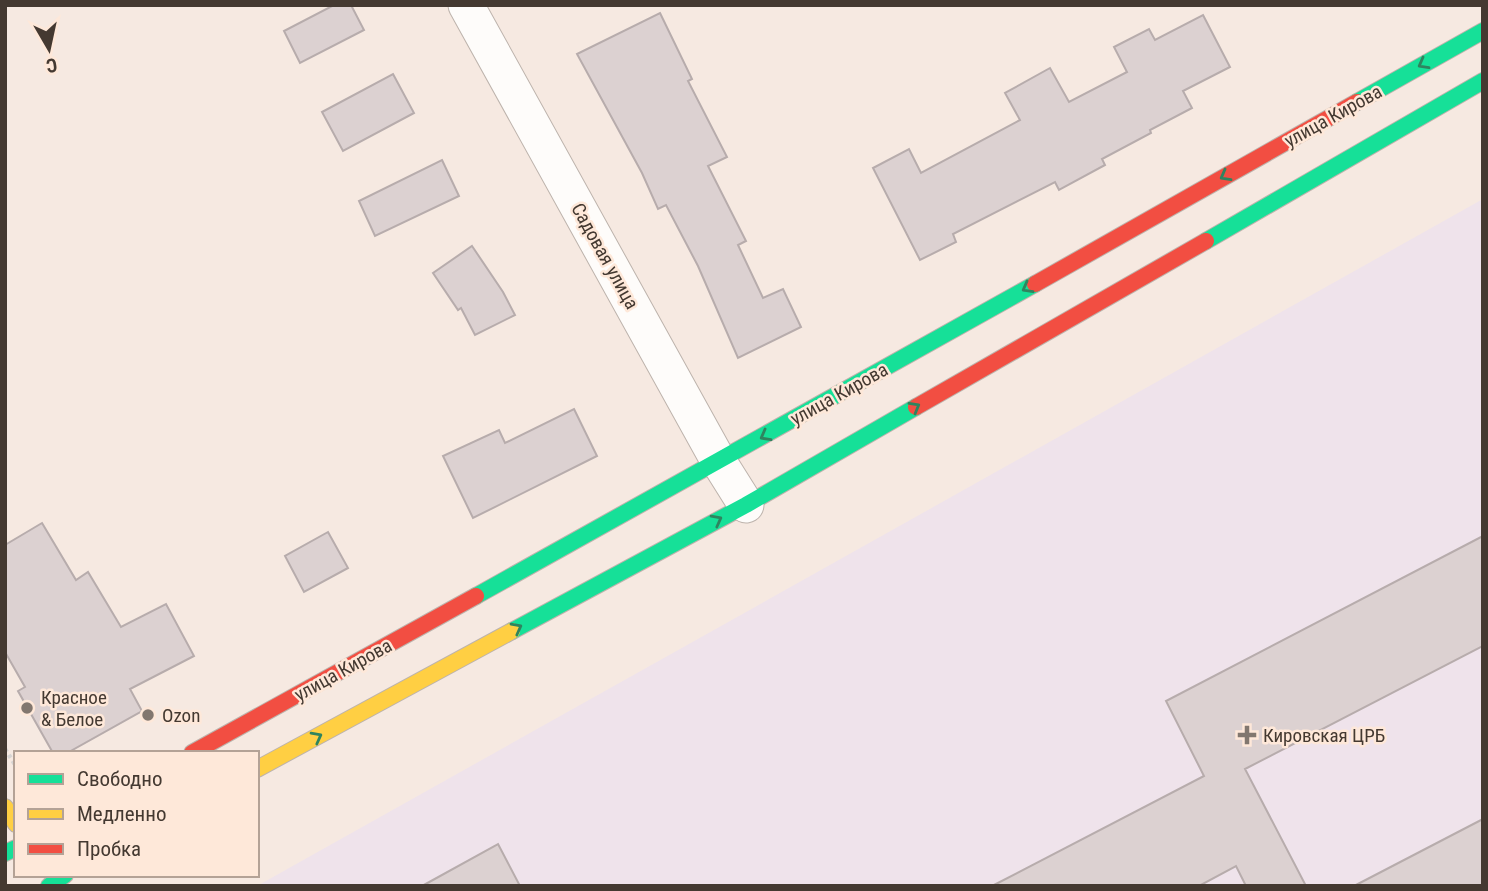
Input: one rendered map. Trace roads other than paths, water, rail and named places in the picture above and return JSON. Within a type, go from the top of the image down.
[{"type":"street","name":"Садовая улица","points":[[466,5],[719,462],[746,505]]},
{"type":"street","name":"улица Кирова","points":[[196,751],[719,462],[1483,31]]},
{"type":"street","points":[[259,768],[746,505],[1483,81]]},
{"type":"place","name":"Красное & Белое","points":[[27,708]]},
{"type":"place","name":"Ozon","points":[[148,715]]},
{"type":"place","name":"Кировская ЦРБ","points":[[1247,735]]}]
